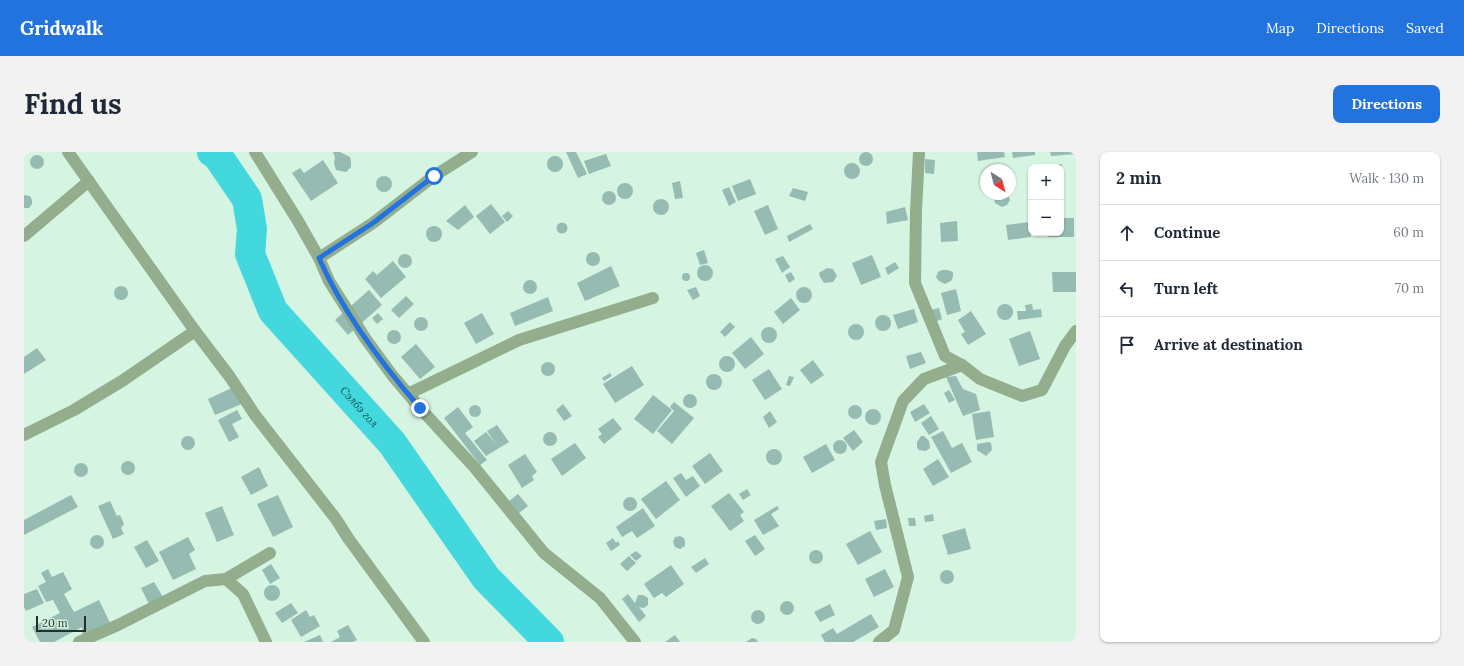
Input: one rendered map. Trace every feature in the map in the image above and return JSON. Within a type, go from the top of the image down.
[{"type":"street","points":[[68,152],[195,331],[230,377],[255,415],[336,519],[348,538],[424,642]]},
{"type":"street","points":[[255,152],[298,221],[319,258],[329,281],[365,338],[392,375],[475,468],[544,553],[600,598],[635,642]]},
{"type":"street","points":[[319,258],[373,223],[434,176],[472,152]]},
{"type":"street","points":[[919,152],[915,283],[945,356],[962,365],[980,380],[1022,396],[1042,390],[1065,346],[1076,331]]},
{"type":"street","points":[[24,236],[89,181]]},
{"type":"street","points":[[408,394],[519,340],[653,298]]},
{"type":"street","points":[[24,435],[74,410],[122,381],[195,331]]},
{"type":"street","points":[[880,642],[894,630],[908,577],[885,485],[881,462],[903,402],[924,379],[962,365]]},
{"type":"street","points":[[79,642],[118,625],[205,581],[226,579],[270,553]]},
{"type":"street","points":[[226,579],[243,594],[266,642]]},
{"type":"building","points":[[333,152],[340,152],[350,157],[351,167],[346,172],[336,170]]},
{"type":"building","points":[[566,152],[576,152],[587,174],[578,178]]},
{"type":"building","points":[[866,152],[871,154],[873,159],[871,164],[866,166],[861,164],[859,159],[861,154]]},
{"type":"building","points":[[977,152],[1004,152],[1005,157],[978,161]]},
{"type":"building","points":[[1012,152],[1035,152],[1035,155],[1013,158]]},
{"type":"building","points":[[1050,152],[1076,152],[1076,154],[1051,156]]},
{"type":"building","points":[[606,154],[611,166],[589,174],[584,161]]},
{"type":"building","points":[[37,155],[42,157],[44,162],[42,167],[37,169],[32,167],[30,162],[32,157]]},
{"type":"building","points":[[555,156],[561,158],[563,164],[561,170],[555,172],[549,170],[547,164],[549,158]]},
{"type":"building","points":[[925,159],[935,160],[934,174],[925,173]]},
{"type":"building","points":[[323,160],[338,183],[311,201],[292,173],[300,168],[304,173]]},
{"type":"building","points":[[852,163],[858,165],[860,171],[858,177],[852,179],[846,177],[844,171],[846,165]]},
{"type":"building","points":[[384,176],[391,181],[392,184],[387,191],[384,192],[377,187],[376,184],[381,177]]},
{"type":"building","points":[[750,179],[756,194],[738,201],[732,186]]},
{"type":"building","points":[[680,181],[683,198],[675,199],[672,183]]},
{"type":"building","points":[[625,183],[632,188],[633,191],[628,198],[625,199],[618,194],[617,191],[622,184]]},
{"type":"building","points":[[729,187],[736,202],[729,206],[722,190]]},
{"type":"building","points":[[793,188],[808,192],[805,201],[789,196]]},
{"type":"building","points":[[609,191],[614,193],[616,198],[614,203],[609,205],[604,203],[602,198],[604,193]]},
{"type":"building","points":[[24,195],[30,196],[32,200],[32,204],[29,208],[24,208]]},
{"type":"building","points":[[661,199],[667,201],[669,207],[667,213],[661,215],[655,213],[653,207],[655,201]]},
{"type":"building","points":[[994,200],[1010,200],[1007,205],[1002,207],[995,203]]},
{"type":"building","points":[[491,204],[505,222],[490,234],[476,216]]},
{"type":"building","points":[[465,205],[474,217],[458,230],[446,221]]},
{"type":"building","points":[[768,205],[778,229],[765,235],[754,211]]},
{"type":"building","points":[[905,207],[908,220],[887,224],[886,212]]},
{"type":"building","points":[[508,211],[513,216],[507,222],[502,216]]},
{"type":"building","points":[[1064,218],[1074,218],[1074,237],[1048,237],[1064,236]]},
{"type":"building","points":[[957,221],[958,241],[941,242],[940,223]]},
{"type":"building","points":[[562,222],[566,224],[568,228],[566,232],[562,234],[558,232],[556,228],[558,224]]},
{"type":"building","points":[[1028,222],[1028,236],[1031,237],[1008,240],[1006,225]]},
{"type":"building","points":[[810,224],[813,229],[789,242],[787,236]]},
{"type":"building","points":[[434,226],[441,231],[442,234],[437,241],[434,242],[427,237],[426,234],[431,227]]},
{"type":"building","points":[[704,250],[708,263],[700,265],[696,253]]},
{"type":"building","points":[[593,252],[598,254],[600,259],[598,264],[593,266],[588,264],[586,259],[588,254]]},
{"type":"building","points":[[405,254],[410,256],[412,261],[410,266],[405,268],[400,266],[398,261],[400,256]]},
{"type":"building","points":[[872,255],[881,277],[861,285],[852,263]]},
{"type":"building","points":[[783,256],[790,267],[782,273],[775,259]]},
{"type":"building","points":[[393,261],[406,277],[381,298],[365,279],[373,271],[377,275]]},
{"type":"building","points":[[895,262],[899,268],[888,275],[885,268]]},
{"type":"building","points":[[705,265],[711,267],[713,273],[711,279],[705,281],[699,279],[697,273],[699,267]]},
{"type":"building","points":[[611,266],[620,286],[585,301],[577,283]]},
{"type":"building","points":[[827,268],[833,269],[837,276],[833,282],[824,283],[819,273]]},
{"type":"building","points":[[942,270],[953,272],[951,281],[945,284],[939,281],[936,277],[938,272]]},
{"type":"building","points":[[791,272],[795,279],[789,283],[785,275]]},
{"type":"building","points":[[1052,272],[1076,272],[1076,292],[1053,292]]},
{"type":"building","points":[[686,273],[689,274],[689,280],[686,281],[683,280],[682,277],[683,274]]},
{"type":"building","points":[[530,280],[535,282],[537,287],[535,292],[530,294],[525,292],[523,287],[525,282]]},
{"type":"building","points":[[121,286],[126,288],[128,293],[126,298],[121,300],[116,298],[114,293],[116,288]]},
{"type":"building","points":[[696,287],[700,296],[693,300],[687,290]]},
{"type":"building","points":[[804,287],[811,292],[812,295],[807,302],[804,303],[797,298],[796,295],[801,288]]},
{"type":"building","points":[[956,289],[961,311],[947,315],[941,293]]},
{"type":"building","points":[[369,290],[382,305],[348,335],[335,320]]},
{"type":"building","points":[[406,296],[414,304],[399,318],[391,310]]},
{"type":"building","points":[[548,297],[553,311],[515,326],[510,313]]},
{"type":"building","points":[[791,298],[800,310],[783,324],[774,312]]},
{"type":"building","points":[[1005,304],[1012,309],[1013,312],[1008,319],[1005,320],[998,315],[997,312],[1002,305]]},
{"type":"building","points":[[1032,304],[1033,310],[1041,309],[1042,317],[1018,320],[1017,311],[1026,311],[1025,305]]},
{"type":"building","points":[[939,308],[942,319],[935,322],[931,310]]},
{"type":"building","points":[[914,309],[918,322],[898,329],[893,315]]},
{"type":"building","points":[[971,311],[986,334],[968,345],[961,334],[965,332],[958,320]]},
{"type":"building","points":[[378,313],[383,319],[377,324],[372,318]]},
{"type":"building","points":[[482,313],[494,334],[476,344],[464,323]]},
{"type":"building","points":[[883,315],[889,317],[891,323],[889,329],[883,331],[877,329],[875,323],[877,317]]},
{"type":"building","points":[[421,317],[426,319],[428,324],[426,329],[421,331],[416,329],[414,324],[416,319]]},
{"type":"building","points":[[730,322],[735,327],[725,337],[720,332]]},
{"type":"building","points":[[856,324],[862,326],[864,332],[862,338],[856,340],[850,338],[848,332],[850,326]]},
{"type":"building","points":[[769,327],[775,329],[777,335],[775,341],[769,343],[763,341],[761,335],[763,329]]},
{"type":"building","points":[[394,330],[399,332],[401,337],[399,342],[394,344],[389,342],[387,337],[389,332]]},
{"type":"building","points":[[1030,331],[1040,359],[1019,366],[1009,339]]},
{"type":"building","points":[[751,337],[764,354],[745,369],[732,353]]},
{"type":"building","points":[[416,344],[435,367],[420,379],[401,357]]},
{"type":"building","points":[[37,348],[46,360],[24,374],[24,357]]},
{"type":"building","points":[[921,352],[926,363],[910,369],[906,356]]},
{"type":"building","points":[[727,356],[733,358],[735,364],[733,370],[727,372],[721,370],[719,364],[721,358]]},
{"type":"building","points":[[813,360],[824,375],[811,384],[800,370]]},
{"type":"building","points":[[545,362],[551,362],[555,366],[555,372],[551,376],[545,376],[541,372],[541,366]]},
{"type":"building","points":[[632,366],[644,385],[615,403],[603,384]]},
{"type":"building","points":[[769,369],[782,389],[765,400],[752,380]]},
{"type":"building","points":[[610,373],[612,376],[604,381],[602,378]]},
{"type":"building","points":[[714,374],[720,376],[722,382],[720,388],[714,390],[708,388],[706,382],[708,376]]},
{"type":"building","points":[[789,376],[794,377],[790,386],[786,385]]},
{"type":"building","points":[[956,376],[963,389],[976,394],[980,410],[963,416],[946,377]]},
{"type":"building","points":[[236,386],[244,403],[215,415],[208,399]]},
{"type":"building","points":[[949,390],[955,400],[949,403],[944,393]]},
{"type":"building","points":[[690,394],[695,396],[697,401],[695,406],[690,408],[685,406],[683,401],[685,396]]},
{"type":"building","points":[[653,395],[672,410],[653,434],[634,419]]},
{"type":"building","points":[[674,402],[694,418],[672,444],[657,431],[674,411],[670,407]]},
{"type":"building","points":[[563,404],[572,416],[564,421],[556,410]]},
{"type":"building","points":[[924,404],[930,413],[915,422],[910,412]]},
{"type":"building","points":[[473,405],[477,405],[481,411],[477,417],[473,417],[469,413],[469,409]]},
{"type":"building","points":[[855,405],[860,407],[862,412],[860,417],[855,419],[850,417],[848,412],[850,407]]},
{"type":"building","points":[[458,407],[473,427],[465,433],[487,460],[480,465],[444,418]]},
{"type":"building","points":[[873,409],[880,414],[881,417],[876,424],[873,425],[866,420],[865,417],[870,410]]},
{"type":"building","points":[[237,410],[242,419],[232,424],[239,437],[229,442],[218,420]]},
{"type":"building","points":[[770,411],[777,422],[769,428],[763,417]]},
{"type":"building","points":[[990,411],[994,437],[976,440],[972,414]]},
{"type":"building","points":[[931,416],[939,429],[929,435],[921,423]]},
{"type":"building","points":[[613,418],[622,429],[604,444],[598,437],[602,434],[598,429]]},
{"type":"building","points":[[497,425],[509,442],[486,456],[474,441],[486,432],[497,445],[487,431]]},
{"type":"building","points":[[854,430],[863,442],[853,451],[843,438]]},
{"type":"building","points":[[943,431],[952,448],[962,443],[972,462],[951,473],[931,437]]},
{"type":"building","points":[[547,432],[553,432],[557,436],[557,442],[553,446],[547,446],[543,442],[543,436]]},
{"type":"building","points":[[188,436],[193,438],[195,443],[193,448],[188,450],[183,448],[181,443],[183,438]]},
{"type":"building","points":[[921,436],[924,436],[929,441],[930,448],[926,451],[919,450],[917,448],[917,442]]},
{"type":"building","points":[[837,440],[843,440],[847,444],[847,450],[843,454],[837,454],[833,450],[833,444]]},
{"type":"building","points":[[575,443],[586,458],[562,476],[551,459]]},
{"type":"building","points":[[991,443],[992,450],[986,456],[977,450],[977,444]]},
{"type":"building","points":[[826,444],[835,460],[812,473],[803,457]]},
{"type":"building","points":[[774,449],[781,454],[782,457],[777,464],[774,465],[767,460],[766,457],[771,450]]},
{"type":"building","points":[[710,453],[723,471],[705,484],[692,466]]},
{"type":"building","points":[[525,454],[537,472],[532,476],[534,480],[522,488],[508,465]]},
{"type":"building","points":[[938,459],[949,477],[933,486],[923,469]]},
{"type":"building","points":[[128,461],[133,463],[135,468],[133,473],[128,475],[123,473],[121,468],[123,463]]},
{"type":"building","points":[[81,463],[86,465],[88,470],[86,475],[81,477],[76,475],[74,470],[76,465]]},
{"type":"building","points":[[259,467],[268,486],[251,495],[241,477]]},
{"type":"building","points":[[681,473],[686,480],[693,476],[700,486],[686,497],[673,478]]},
{"type":"building","points":[[666,481],[680,500],[656,519],[641,499]]},
{"type":"building","points":[[747,489],[751,495],[743,500],[739,494]]},
{"type":"building","points":[[729,493],[744,512],[740,515],[744,521],[730,531],[711,506]]},
{"type":"building","points":[[518,494],[528,506],[519,513],[509,501]]},
{"type":"building","points":[[71,495],[78,507],[24,535],[24,520]]},
{"type":"building","points":[[278,495],[293,527],[273,537],[257,504]]},
{"type":"building","points":[[630,497],[635,499],[637,504],[635,509],[630,511],[625,509],[623,504],[625,499]]},
{"type":"building","points":[[110,501],[117,516],[120,515],[124,524],[121,528],[124,534],[113,539],[98,506]]},
{"type":"building","points":[[222,506],[234,535],[217,542],[205,513]]},
{"type":"building","points":[[777,506],[779,509],[771,514],[779,526],[763,535],[754,520]]},
{"type":"building","points":[[643,508],[655,526],[637,538],[632,531],[622,537],[616,527]]},
{"type":"building","points":[[933,514],[934,521],[925,522],[924,516]]},
{"type":"building","points":[[908,518],[915,518],[916,526],[909,526]]},
{"type":"building","points":[[886,519],[887,528],[876,530],[874,521]]},
{"type":"building","points":[[965,528],[971,549],[948,555],[942,535]]},
{"type":"building","points":[[870,531],[882,552],[858,565],[846,544]]},
{"type":"building","points":[[97,535],[102,537],[104,542],[102,547],[97,549],[92,547],[90,542],[92,537]]},
{"type":"building","points":[[755,535],[765,549],[755,556],[745,541]]},
{"type":"building","points":[[680,536],[684,538],[685,546],[680,549],[675,547],[673,542],[675,537]]},
{"type":"building","points":[[188,537],[195,550],[189,554],[196,569],[173,580],[159,552]]},
{"type":"building","points":[[613,538],[616,543],[618,541],[620,545],[611,551],[606,543]]},
{"type":"building","points":[[147,540],[159,561],[146,568],[134,547]]},
{"type":"building","points":[[816,550],[821,552],[823,557],[821,562],[816,564],[811,562],[809,557],[811,552]]},
{"type":"building","points":[[636,551],[642,556],[636,561],[630,555]]},
{"type":"building","points":[[629,556],[636,563],[627,571],[620,564]]},
{"type":"building","points":[[705,558],[709,564],[696,573],[691,567]]},
{"type":"building","points":[[271,564],[280,578],[270,584],[262,570]]},
{"type":"building","points":[[671,565],[684,584],[666,597],[662,593],[654,598],[644,584]]},
{"type":"building","points":[[48,569],[52,577],[63,572],[72,589],[64,594],[74,612],[99,600],[110,623],[83,636],[82,627],[54,642],[40,642],[32,627],[60,613],[53,600],[46,602],[38,586],[46,582],[41,573]]},
{"type":"building","points":[[885,569],[894,587],[874,597],[865,579]]},
{"type":"building","points":[[947,570],[952,572],[954,577],[952,582],[947,584],[942,582],[940,577],[942,572]]},
{"type":"building","points":[[154,582],[163,597],[149,604],[141,588]]},
{"type":"building","points":[[272,585],[279,590],[280,593],[275,600],[272,601],[265,596],[264,593],[269,586]]},
{"type":"building","points":[[37,589],[44,603],[26,611],[24,607],[24,594]]},
{"type":"building","points":[[628,594],[635,603],[638,595],[643,595],[648,598],[648,605],[644,608],[639,607],[646,616],[639,622],[622,599]]},
{"type":"building","points":[[784,601],[790,601],[794,605],[794,611],[790,615],[784,615],[780,611],[780,605]]},
{"type":"building","points":[[291,603],[298,613],[282,623],[275,613]]},
{"type":"building","points":[[830,604],[835,615],[820,622],[814,612]]},
{"type":"building","points":[[306,610],[310,617],[314,615],[320,626],[301,637],[291,620]]},
{"type":"building","points":[[755,610],[761,610],[765,614],[765,620],[761,624],[755,624],[751,620],[751,614]]},
{"type":"building","points":[[871,614],[879,627],[853,642],[825,642],[821,635],[833,628],[837,634]]},
{"type":"building","points":[[348,625],[357,640],[353,642],[331,642],[340,637],[337,631]]},
{"type":"building","points":[[320,635],[323,642],[304,642]]},
{"type":"building","points":[[675,635],[680,642],[665,642]]},
{"type":"building","points":[[752,638],[756,639],[758,642],[746,642]]},
{"type":"waterway","name":"Сэлбэ гол","points":[[212,152],[217,155],[247,199],[252,229],[250,254],[273,311],[392,443],[486,578],[549,642]]},
{"type":"route","points":[[420,408],[392,375],[365,338],[329,281],[319,258],[373,223],[434,176]]}]
